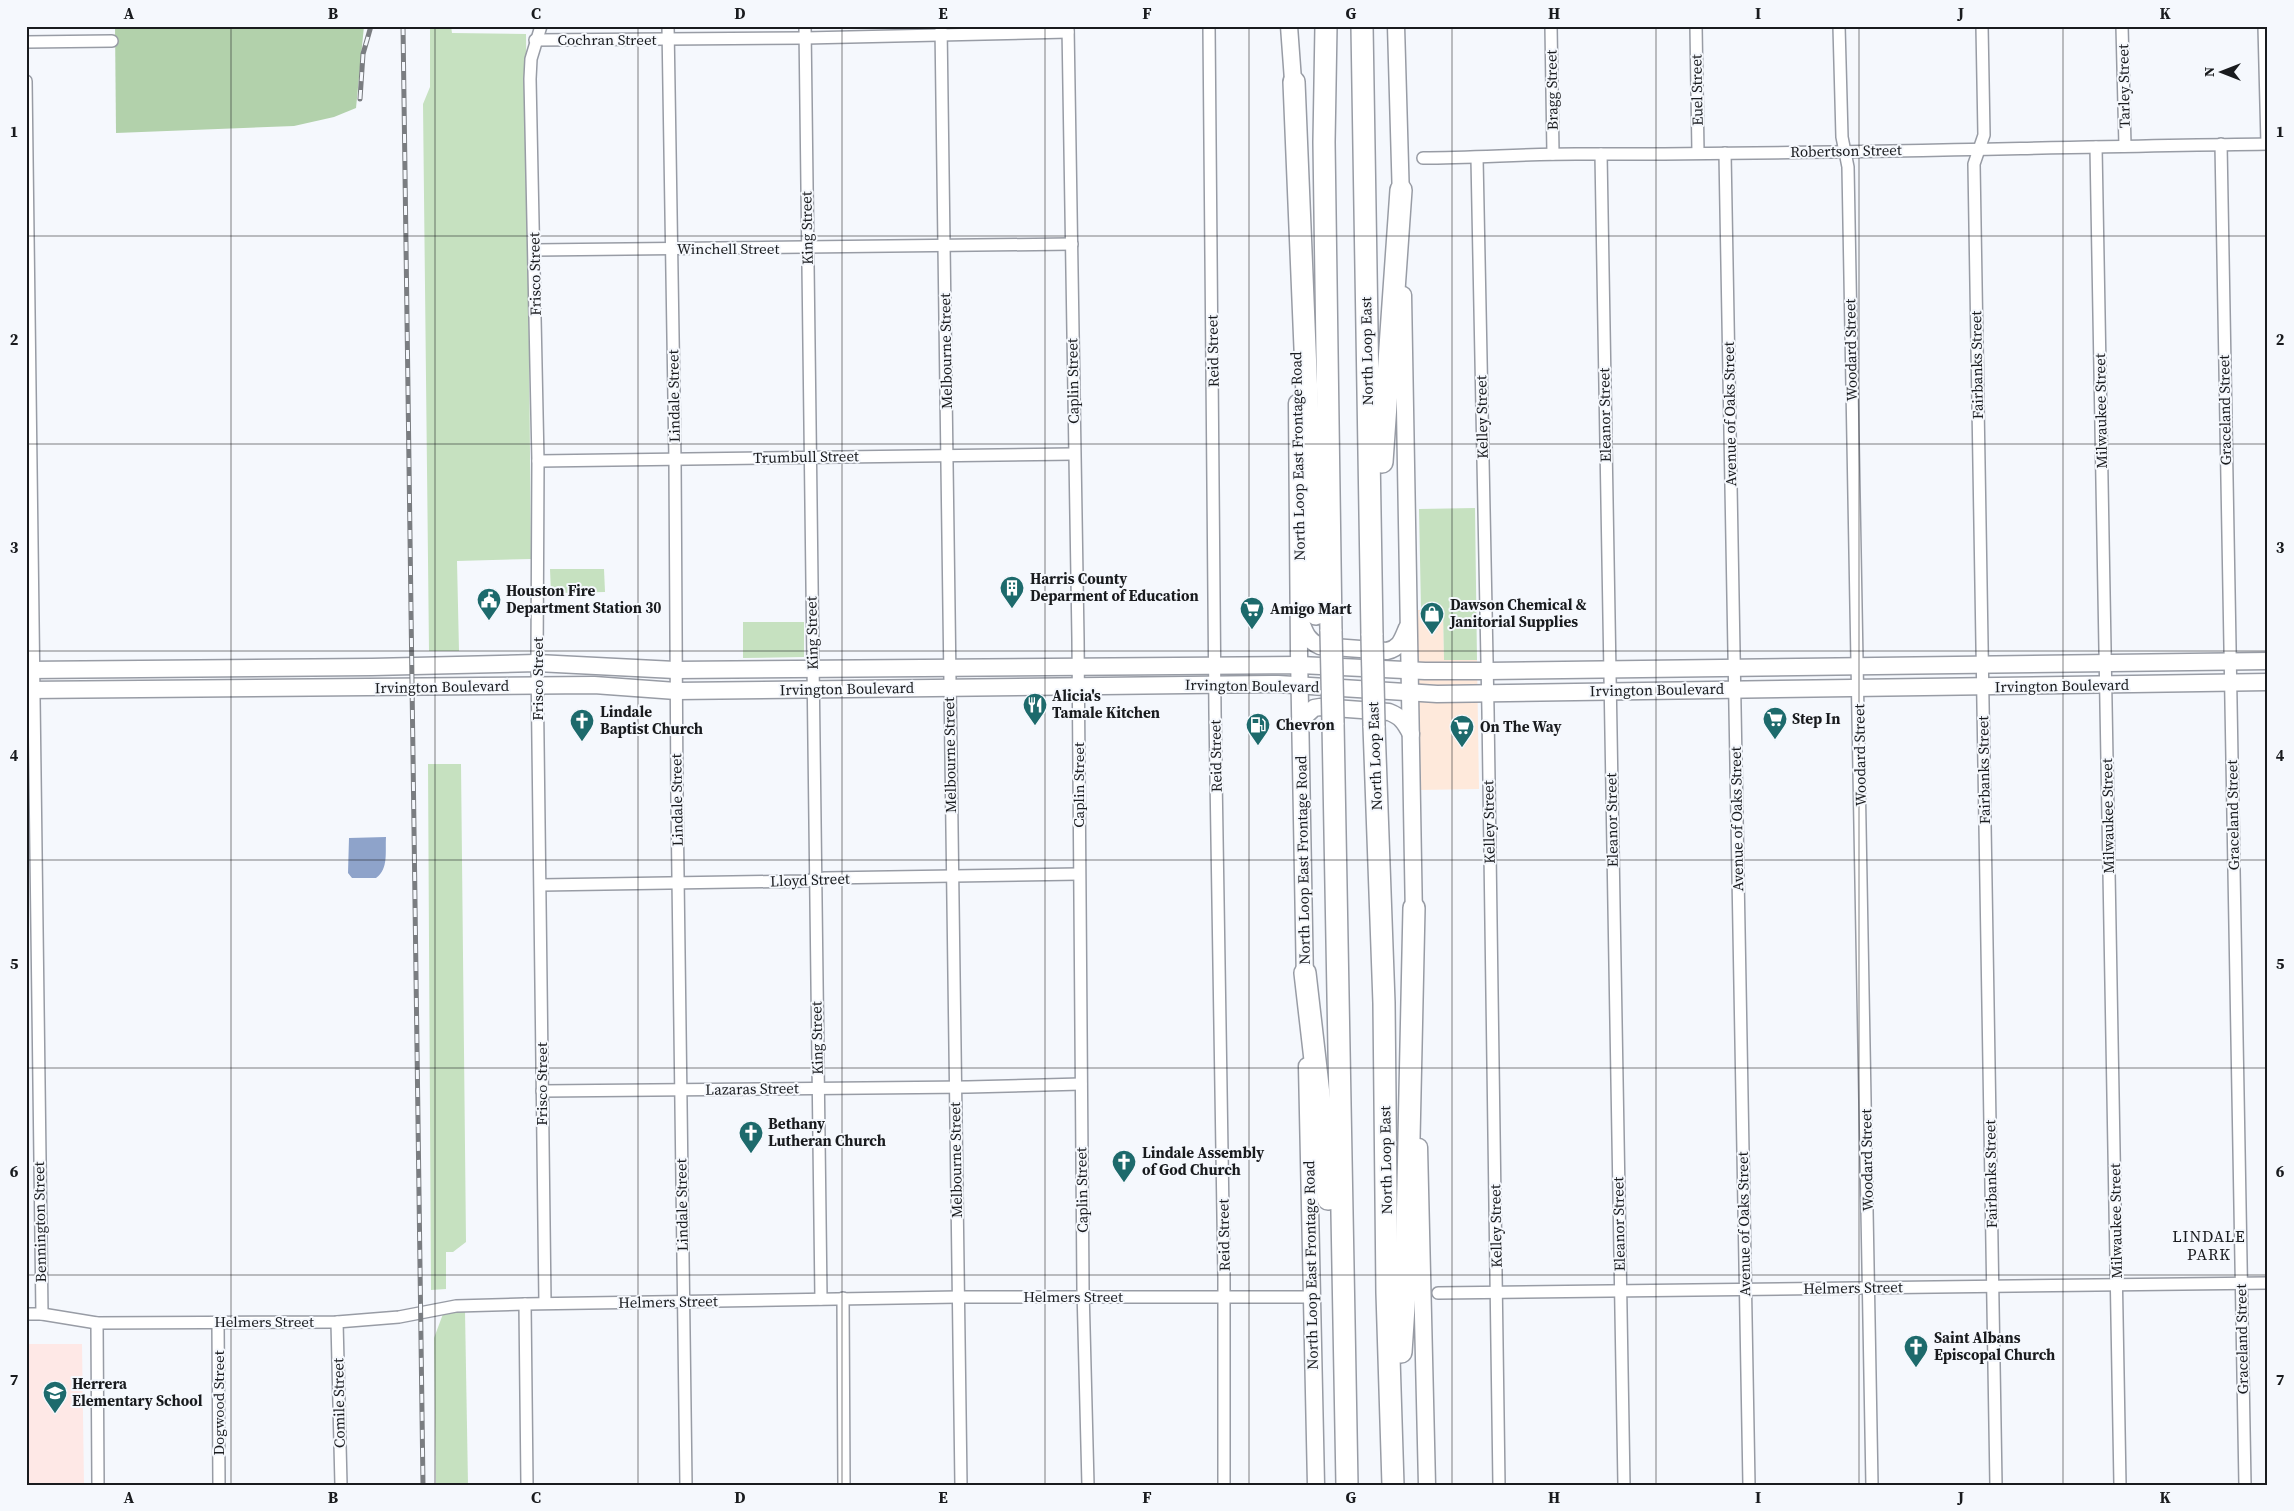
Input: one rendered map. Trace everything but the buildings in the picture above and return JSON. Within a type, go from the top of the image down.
[{"type":"highway","points":[[1312,26],[1324,142]]},
{"type":"highway","points":[[1326,26],[1324,142],[1324,631],[1318,722],[1334,762],[1347,1485]]},
{"type":"highway","name":"North Loop East","points":[[1363,30],[1372,635],[1384,1003],[1387,1293],[1393,1481]]},
{"type":"highway","points":[[1294,82],[1324,631]]},
{"type":"highway","points":[[1372,607],[1401,190]]},
{"type":"highway","points":[[1393,1481],[1406,1277],[1414,908]]},
{"type":"highway","points":[[1305,973],[1324,1138],[1347,1452]]},
{"type":"main road","name":"North Loop East Frontage Road","points":[[1290,26],[1294,82],[1300,686],[1318,722],[1305,973],[1316,1485]]},
{"type":"main road","points":[[1396,26],[1401,190],[1421,1292],[1427,1485]]},
{"type":"main road","points":[[1300,617],[1305,634],[1312,643],[1320,646],[1387,651],[1396,649],[1402,642],[1408,624]]},
{"type":"main road","name":"Irvington Boulevard","points":[[30,670],[537,664],[675,670],[1216,665],[1300,665],[1409,670],[1487,670],[2268,661]]},
{"type":"main road","points":[[493,665],[493,687]]},
{"type":"main road","points":[[241,667],[241,688]]},
{"type":"main road","points":[[372,667],[373,688]]},
{"type":"main road","points":[[138,669],[140,689]]},
{"type":"main road","name":"Irvington Boulevard","points":[[30,690],[594,685],[676,691],[1078,685],[1216,685],[1300,686],[1438,694],[2268,682]]},
{"type":"main road","points":[[1318,722],[1314,708],[1389,712],[1398,715],[1405,721],[1411,734]]},
{"type":"street","name":"Frisco Street","points":[[541,26],[535,40],[530,79],[538,461],[537,664],[545,1303]]},
{"type":"street","name":"Lindale Street","points":[[668,26],[675,460],[675,670],[686,1485]]},
{"type":"street","name":"Reid Street","points":[[1209,26],[1224,1296],[1224,1485]]},
{"type":"street","name":"Bragg Street","points":[[1551,26],[1553,154]]},
{"type":"street","name":"Euel Street","points":[[1696,26],[1698,153]]},
{"type":"street","name":"Woodard Street","points":[[1839,26],[1842,137],[1848,168],[1872,1485]]},
{"type":"street","name":"Fairbanks Street","points":[[1982,26],[1984,135],[1974,164],[1996,1485]]},
{"type":"street","name":"Tarley Street","points":[[2122,26],[2125,146]]},
{"type":"street","points":[[2264,26],[2267,144]]},
{"type":"street","name":"Cochran Street","points":[[535,40],[668,39],[805,32],[1068,29]]},
{"type":"street","name":"Caplin Street","points":[[1068,29],[1078,666],[1083,1296],[1088,1485]]},
{"type":"street","name":"Melbourne Street","points":[[941,31],[961,1485]]},
{"type":"street","name":"King Street","points":[[805,32],[821,1299]]},
{"type":"street","points":[[26,42],[112,41]]},
{"type":"street","name":"Bennington Street","points":[[26,81],[30,690],[42,1314]]},
{"type":"street","name":"Graceland Street","points":[[2221,144],[2245,1485]]},
{"type":"street","name":"Robertson Street","points":[[1423,158],[1478,158],[1553,154],[1980,150],[2267,144]]},
{"type":"street","name":"Milwaukee Street","points":[[2096,147],[2120,1485]]},
{"type":"street","name":"Avenue of Oaks Street","points":[[1725,153],[1748,1485]]},
{"type":"street","name":"Eleanor Street","points":[[1601,154],[1624,1485]]},
{"type":"street","name":"Kelley Street","points":[[1478,158],[1499,1485]]},
{"type":"street","name":"Winchell Street","points":[[535,250],[1072,244]]},
{"type":"street","name":"Trumbull Street","points":[[538,461],[1074,454]]},
{"type":"street","name":"Lloyd Street","points":[[540,885],[678,884],[1079,874]]},
{"type":"street","name":"Lazaras Street","points":[[542,1091],[1081,1084]]},
{"type":"street","name":"Helmers Street","points":[[1438,1293],[2268,1284]]},
{"type":"street","name":"Helmers Street","points":[[26,1314],[42,1314],[96,1323],[338,1322],[399,1317],[456,1306],[545,1303],[1083,1296],[1311,1297]]},
{"type":"street","points":[[843,1298],[844,1485]]},
{"type":"street","points":[[525,1304],[527,1485]]},
{"type":"street","name":"Dogwood Street","points":[[218,1322],[219,1485]]},
{"type":"street","name":"Comile Street","points":[[338,1322],[341,1485]]},
{"type":"street","points":[[96,1323],[98,1485]]},
{"type":"shaded area","points":[[1415,610],[1443,610],[1444,660],[1477,660],[1479,789],[1418,790]]},
{"type":"shaded area","name":"Herrera Elementary School","points":[[26,1344],[82,1344],[84,1485],[26,1485]]},
{"type":"green space","points":[[115,26],[364,26],[356,108],[334,117],[294,126],[116,133]]},
{"type":"green space","points":[[430,26],[451,26],[452,33],[526,34],[531,559],[457,561],[459,651],[429,651],[423,104],[430,87]]},
{"type":"green space","points":[[1475,508],[1477,660],[1444,660],[1443,610],[1421,610],[1419,509]]},
{"type":"green space","points":[[550,569],[604,569],[605,592],[551,593]]},
{"type":"green space","points":[[743,622],[804,622],[804,657],[743,658]]},
{"type":"green space","points":[[428,764],[461,764],[466,1242],[453,1252],[446,1252],[446,1289],[431,1290]]},
{"type":"green space","points":[[465,1311],[468,1485],[436,1485],[434,1338],[443,1314]]},
{"type":"water","points":[[386,837],[386,859],[380,874],[376,878],[352,878],[348,873],[349,838]]},
{"type":"railway","points":[[360,99],[363,54],[371,26]]},
{"type":"railway","points":[[403,26],[423,1485]]},
{"type":"place","name":"Harris County Deparment of Education","points":[[1012,609]]},
{"type":"place","name":"Houston Fire Department Station 30","points":[[489,621]]},
{"type":"place","name":"Amigo Mart","points":[[1252,630]]},
{"type":"place","name":"Dawson Chemical & Janitorial Supplies","points":[[1432,635]]},
{"type":"place","name":"Alicia's Tamale Kitchen","points":[[1035,726]]},
{"type":"place","name":"Step In","points":[[1775,740]]},
{"type":"place","name":"Lindale Baptist Church","points":[[582,742]]},
{"type":"place","name":"Chevron","points":[[1258,746]]},
{"type":"place","name":"On The Way","points":[[1462,748]]},
{"type":"place","name":"Bethany Lutheran Church","points":[[751,1154]]},
{"type":"place","name":"Lindale Assembly of God Church","points":[[1124,1183]]},
{"type":"place","name":"Saint Albans Episcopal Church","points":[[1916,1368]]},
{"type":"place","name":"Herrera Elementary School","points":[[55,1414]]},
{"type":"district","name":"LINDALE PARK","points":[[2209,1245]]}]
